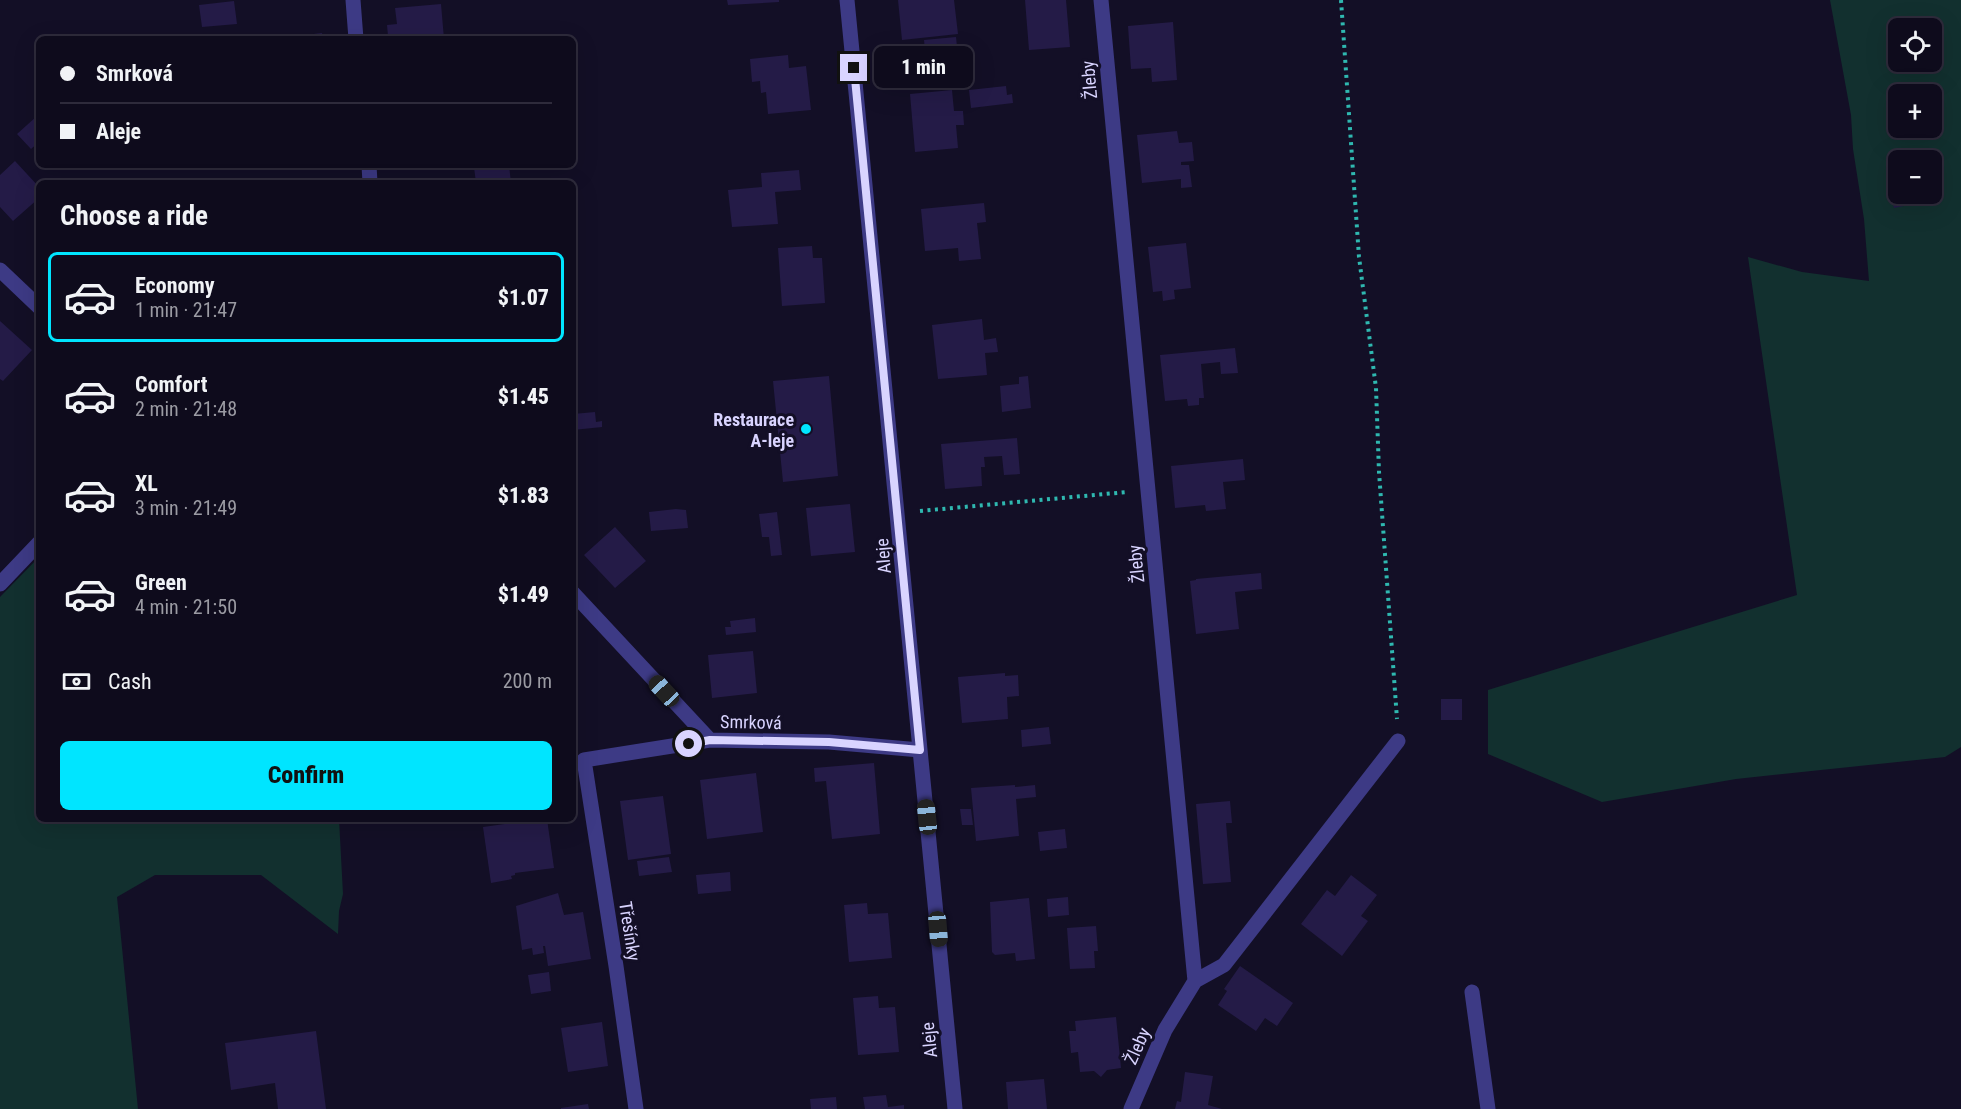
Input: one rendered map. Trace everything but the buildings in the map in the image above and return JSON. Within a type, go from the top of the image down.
[{"type":"street","points":[[353,0],[356,36]]},
{"type":"street","name":"Aleje","points":[[847,0],[955,1109]]},
{"type":"street","name":"Žleby","points":[[1101,0],[1195,981],[1165,1030],[1131,1109]]},
{"type":"street","points":[[0,270],[36,304]]},
{"type":"street","points":[[0,584],[36,546]]},
{"type":"street","name":"Smrková","points":[[576,596],[710,740],[829,742],[920,750]]},
{"type":"street","name":"Třešínky","points":[[636,1109],[584,760],[710,740]]},
{"type":"street","points":[[1195,981],[1224,965],[1398,741]]},
{"type":"street","points":[[1472,992],[1488,1109]]},
{"type":"path","points":[[1341,0],[1359,257],[1376,388],[1379,472],[1398,741]]},
{"type":"path","points":[[898,513],[1148,490]]},
{"type":"green space","points":[[1830,0],[1961,0],[1961,747],[1945,757],[1736,779],[1602,802],[1488,754],[1488,690],[1797,595],[1748,257],[1802,272],[1869,281],[1864,219],[1853,149],[1851,115]]},
{"type":"green space","points":[[36,560],[36,822],[339,822],[343,894],[339,911],[338,934],[261,875],[155,875],[117,897],[138,1109],[0,1109],[0,597]]},
{"type":"place","name":"Restaurace A-leje","points":[[806,429]]},
{"type":"route","points":[[689,744],[710,740],[829,742],[920,750],[854,68]]}]
